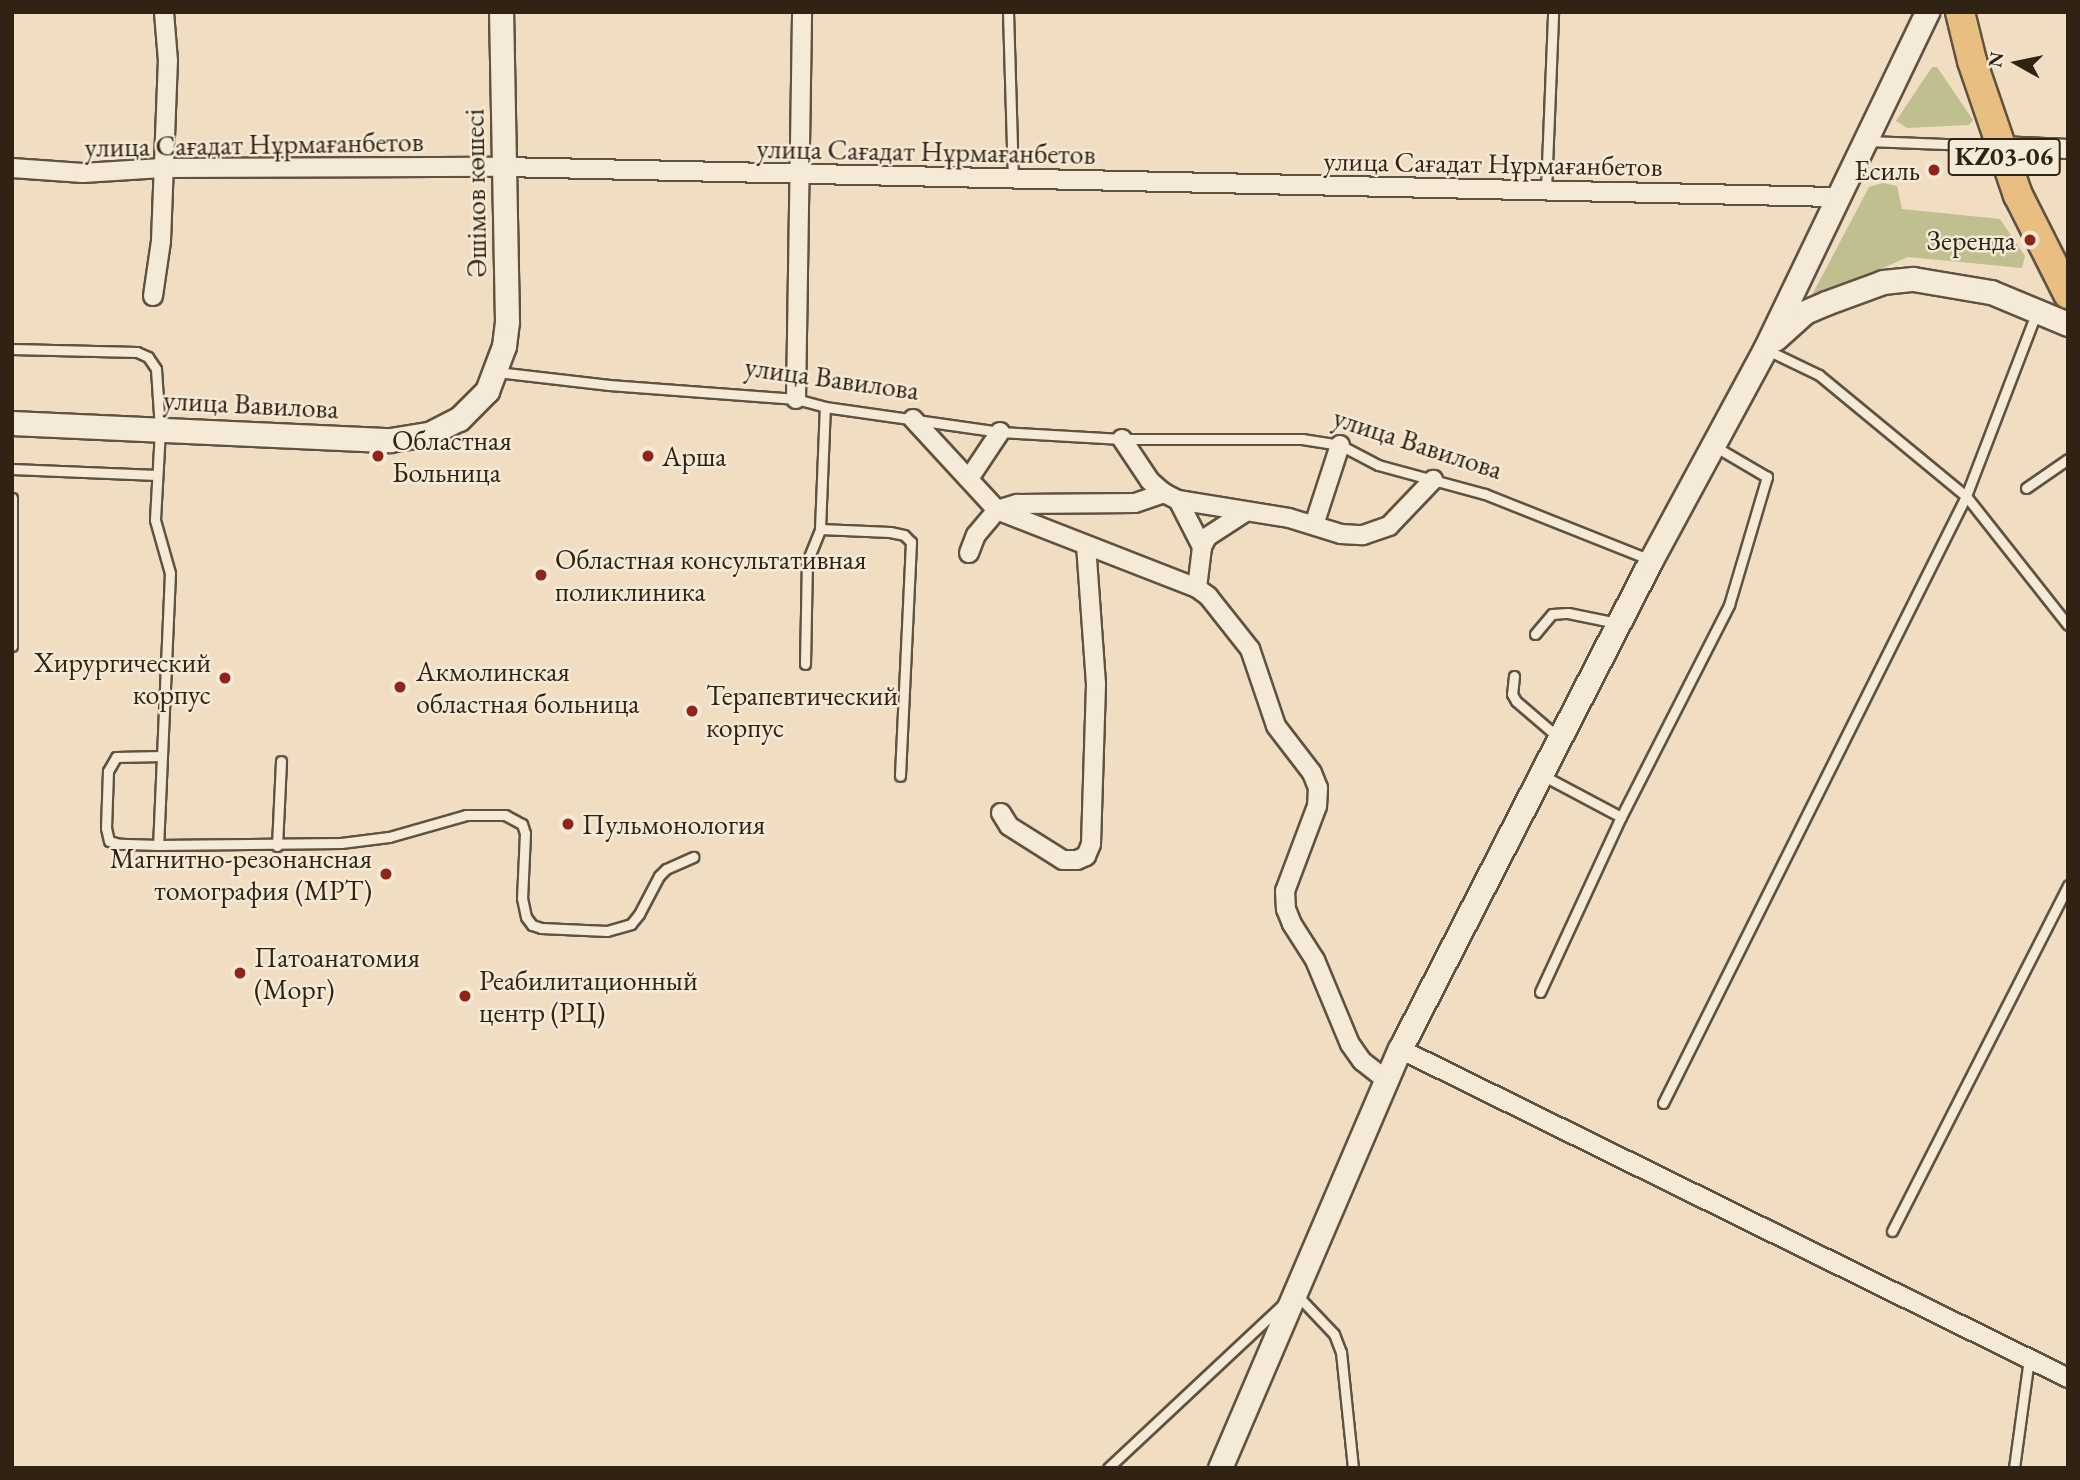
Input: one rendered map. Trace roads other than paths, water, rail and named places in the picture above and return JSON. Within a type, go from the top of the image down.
[{"type":"main road","name":"KZ03-06","points":[[1960,12],[1972,61],[1999,146],[2039,243],[2068,294]]},
{"type":"street","points":[[153,296],[160,266],[168,61],[164,12]]},
{"type":"street","name":"Әшімов көшесі","points":[[496,372],[504,346],[507,321],[502,12]]},
{"type":"street","points":[[796,399],[802,12]]},
{"type":"street","points":[[1220,1468],[1400,1049],[1618,623],[1765,349],[1868,141],[1921,15]]},
{"type":"street","points":[[1999,146],[2068,149]]},
{"type":"street","name":"улица Сағадат Нұрмағанбетов","points":[[12,168],[83,173],[162,168],[503,167],[1839,197]]},
{"type":"street","points":[[1765,349],[1805,312],[1882,282],[1913,279],[1946,282],[1991,292],[2038,309],[2068,324]]},
{"type":"street","name":"улица Вавилова","points":[[12,423],[339,439],[412,439],[459,419],[486,391],[496,372]]},
{"type":"street","points":[[913,419],[997,509],[1197,588],[1208,596],[1250,649],[1276,726],[1315,780],[1317,806],[1285,891],[1286,909],[1292,924],[1315,960],[1350,1044],[1362,1060],[1386,1080]]},
{"type":"street","points":[[970,477],[1000,432]]},
{"type":"street","points":[[1122,439],[1150,481],[1171,496],[1244,513],[1314,525],[1341,534],[1363,535],[1389,526],[1408,510],[1433,480]]},
{"type":"street","points":[[1314,525],[1340,445]]},
{"type":"street","points":[[970,553],[976,535],[997,509],[1017,504],[1135,503],[1171,496]]},
{"type":"street","points":[[1171,496],[1202,547]]},
{"type":"street","points":[[1197,588],[1202,547],[1216,528],[1244,513]]},
{"type":"street","points":[[1001,813],[1009,826],[1063,860],[1077,860],[1086,856],[1091,844],[1096,684],[1086,545]]},
{"type":"street","points":[[1400,1049],[2068,1378]]},
{"type":"lane","points":[[1008,12],[1013,179]]},
{"type":"lane","points":[[1546,190],[1553,12]]},
{"type":"lane","points":[[1868,141],[1999,146]]},
{"type":"lane","points":[[1663,1103],[1966,496],[2038,309]]},
{"type":"lane","points":[[12,349],[142,353],[154,362],[160,430],[156,530],[165,549],[170,573],[158,845]]},
{"type":"lane","points":[[1765,349],[1819,375],[1966,496],[2068,625]]},
{"type":"lane","name":"улица Вавилова","points":[[496,372],[609,385],[796,399],[825,407],[1000,432],[1122,439],[1302,439],[1340,445],[1378,465],[1485,494],[1651,560]]},
{"type":"lane","points":[[805,664],[807,562],[820,529],[825,407]]},
{"type":"lane","points":[[1540,992],[1621,817],[1729,605],[1767,477],[1714,446]]},
{"type":"lane","points":[[2026,488],[2068,459]]},
{"type":"lane","points":[[12,469],[157,475]]},
{"type":"lane","points":[[12,498],[12,646]]},
{"type":"lane","points":[[820,529],[890,532],[904,536],[911,542],[900,776]]},
{"type":"lane","points":[[1535,634],[1552,614],[1568,613],[1618,623]]},
{"type":"lane","points":[[1514,676],[1512,694],[1516,701],[1559,738]]},
{"type":"lane","points":[[162,756],[117,757],[108,771],[106,828],[109,841],[120,844],[277,846],[389,837],[466,815],[505,815],[522,824],[525,833],[522,898],[526,917],[533,925],[541,928],[607,931],[631,924],[659,876],[666,869],[693,857]]},
{"type":"lane","points":[[277,846],[281,761]]},
{"type":"lane","points":[[1541,774],[1621,817]]},
{"type":"lane","points":[[1892,1231],[2068,885]]},
{"type":"lane","points":[[1108,1468],[1295,1293],[1334,1334],[1341,1352],[1353,1468]]},
{"type":"lane","points":[[2014,1468],[2029,1359]]},
{"type":"place","name":"Есиль","points":[[1934,170]]},
{"type":"place","name":"Зеренда","points":[[2030,240]]},
{"type":"place","name":"Областная Больница","points":[[378,456]]},
{"type":"place","name":"Арша","points":[[648,456]]},
{"type":"place","name":"Областная консультативная поликлиника","points":[[541,575]]},
{"type":"place","name":"Хирургический корпус","points":[[225,678]]},
{"type":"place","name":"Акмолинская областная больница","points":[[400,687]]},
{"type":"place","name":"Терапевтический корпус","points":[[692,711]]},
{"type":"place","name":"Пульмонология","points":[[568,824]]},
{"type":"place","name":"Магнитно-резонансная томография (МРТ)","points":[[386,874]]},
{"type":"place","name":"Патоанатомия (Морг)","points":[[240,973]]},
{"type":"place","name":"Реабилитационный центр (РЦ)","points":[[465,996]]}]
